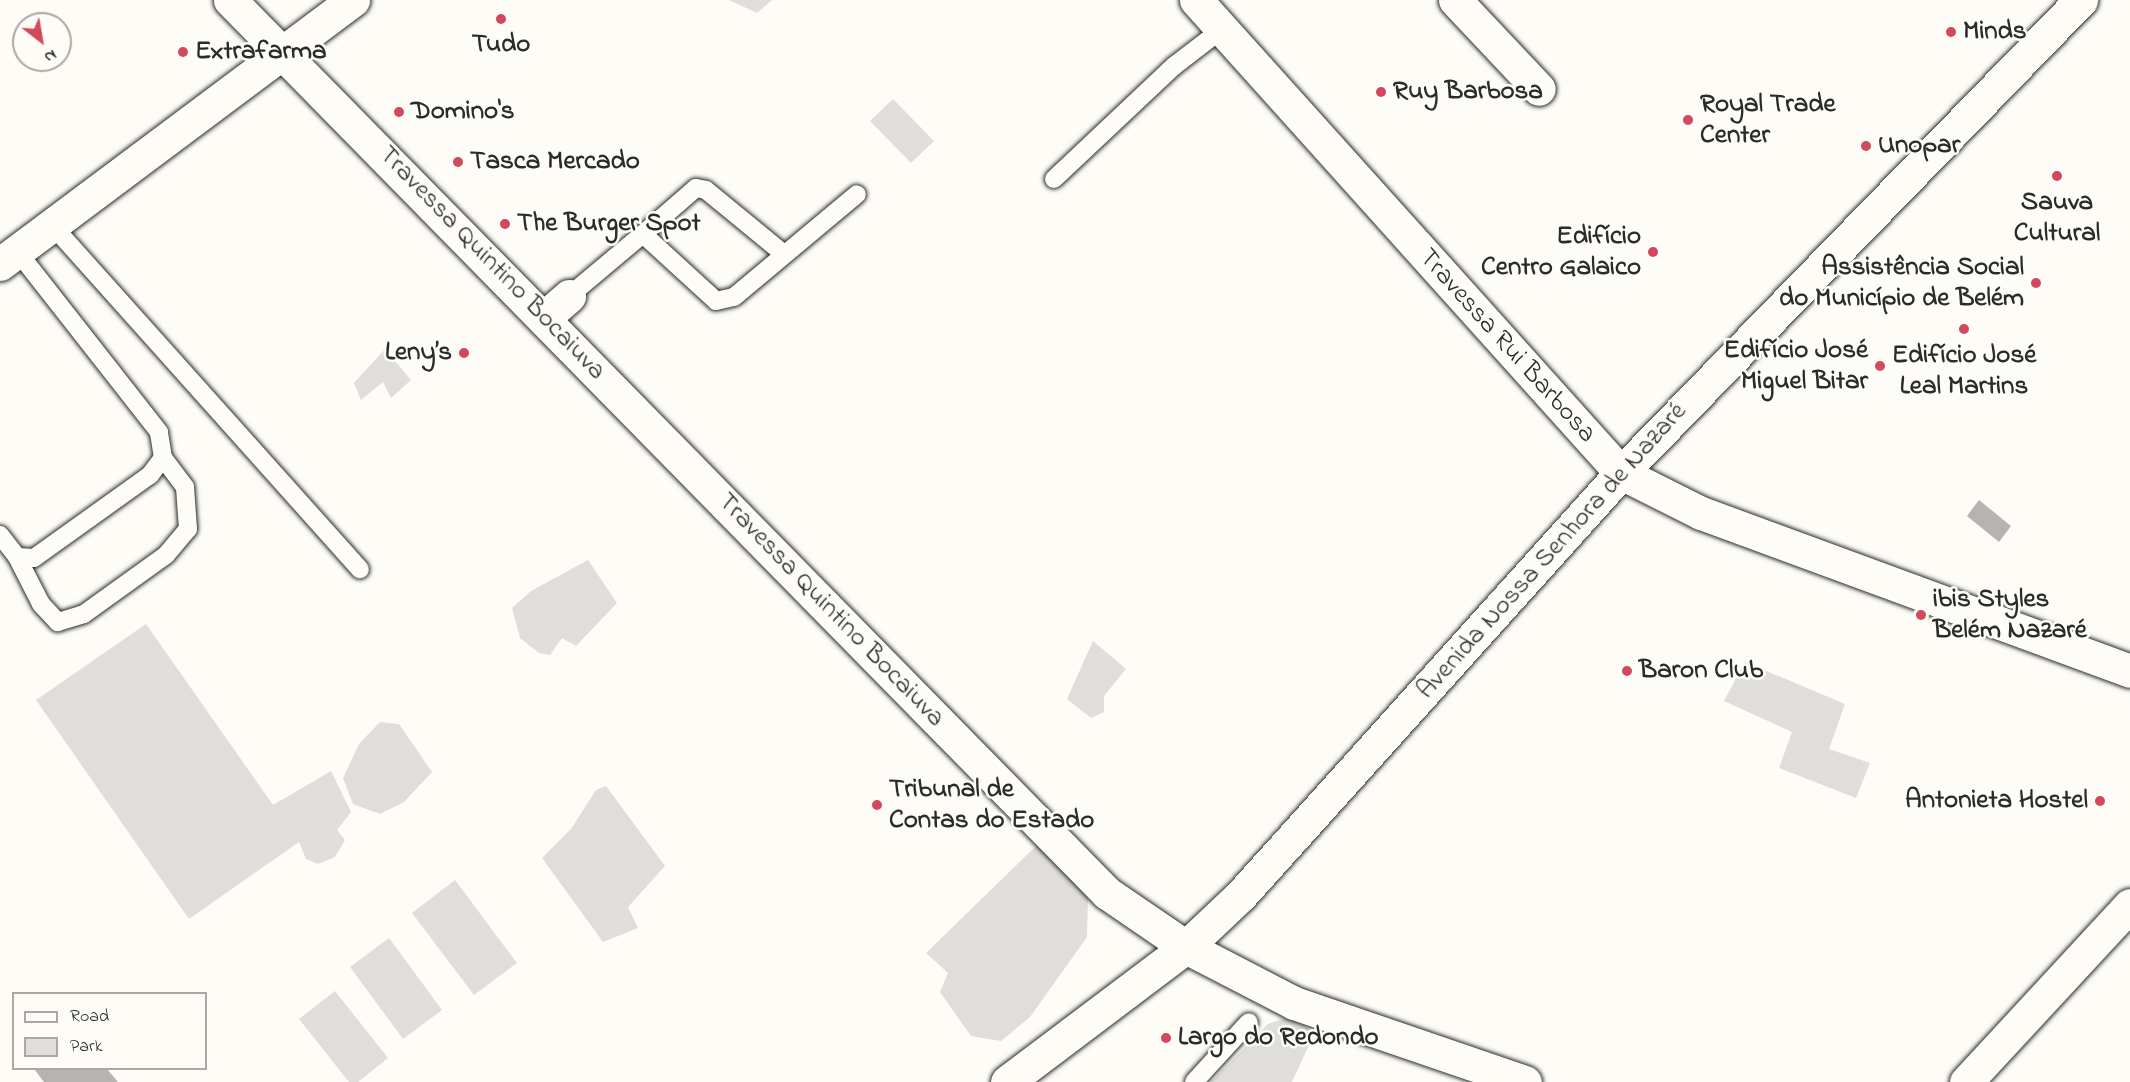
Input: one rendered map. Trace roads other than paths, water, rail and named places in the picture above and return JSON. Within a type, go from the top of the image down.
[{"type":"street","name":"Travessa Quintino Bocaiuva","points":[[230,0],[557,307],[1107,893],[1186,947],[1294,1003],[1526,1082]]},
{"type":"street","points":[[9,258],[353,0]]},
{"type":"street","name":"Travessa Rui Barbosa","points":[[1196,0],[1621,473],[1701,513],[2130,671]]},
{"type":"street","points":[[1455,0],[1539,89]]},
{"type":"street","name":"Avenida Nossa Senhora de Nazaré","points":[[1007,1082],[1186,947],[1241,895],[1621,473],[2081,0]]},
{"type":"street","points":[[1966,1082],[2130,905]]},
{"type":"lane","points":[[1054,179],[1174,66],[1222,29]]},
{"type":"lane","points":[[557,307],[696,188],[706,190],[784,254]]},
{"type":"lane","points":[[643,234],[716,301],[734,297],[857,194]]},
{"type":"lane","points":[[52,225],[360,569]]},
{"type":"lane","points":[[0,535],[17,557],[41,604],[58,622],[84,614],[166,555],[188,529],[185,487],[163,458],[159,432],[9,258]]},
{"type":"lane","points":[[17,557],[34,558],[51,549],[150,475],[163,458]]},
{"type":"lane","points":[[1194,1082],[1249,1022]]},
{"type":"place","name":"Tudo","points":[[501,19]]},
{"type":"place","name":"Minds","points":[[1951,32]]},
{"type":"place","name":"Extrafarma","points":[[183,52]]},
{"type":"place","name":"Ruy Barbosa","points":[[1381,92]]},
{"type":"place","name":"Domino's","points":[[399,112]]},
{"type":"place","name":"Royal Trade Center","points":[[1688,120]]},
{"type":"place","name":"Unopar","points":[[1866,146]]},
{"type":"place","name":"Tasca Mercado","points":[[458,162]]},
{"type":"place","name":"Sauva Cultural","points":[[2057,176]]},
{"type":"place","name":"The Burger Spot","points":[[505,224]]},
{"type":"place","name":"Edifício Centro Galaico","points":[[1653,252]]},
{"type":"place","name":"Assistência Social do Município de Belém","points":[[2036,283]]},
{"type":"place","name":"Edifício José Leal Martins","points":[[1964,329]]},
{"type":"place","name":"Leny’s","points":[[464,353]]},
{"type":"place","name":"Edifício José Miguel Bitar","points":[[1880,366]]},
{"type":"place","name":"ibis Styles Belém Nazaré","points":[[1921,615]]},
{"type":"place","name":"Baron Club","points":[[1627,671]]},
{"type":"place","name":"Antonieta Hostel","points":[[2100,801]]},
{"type":"place","name":"Tribunal de Contas do Estado","points":[[877,805]]},
{"type":"place","name":"Largo do Redondo","points":[[1166,1038]]}]
